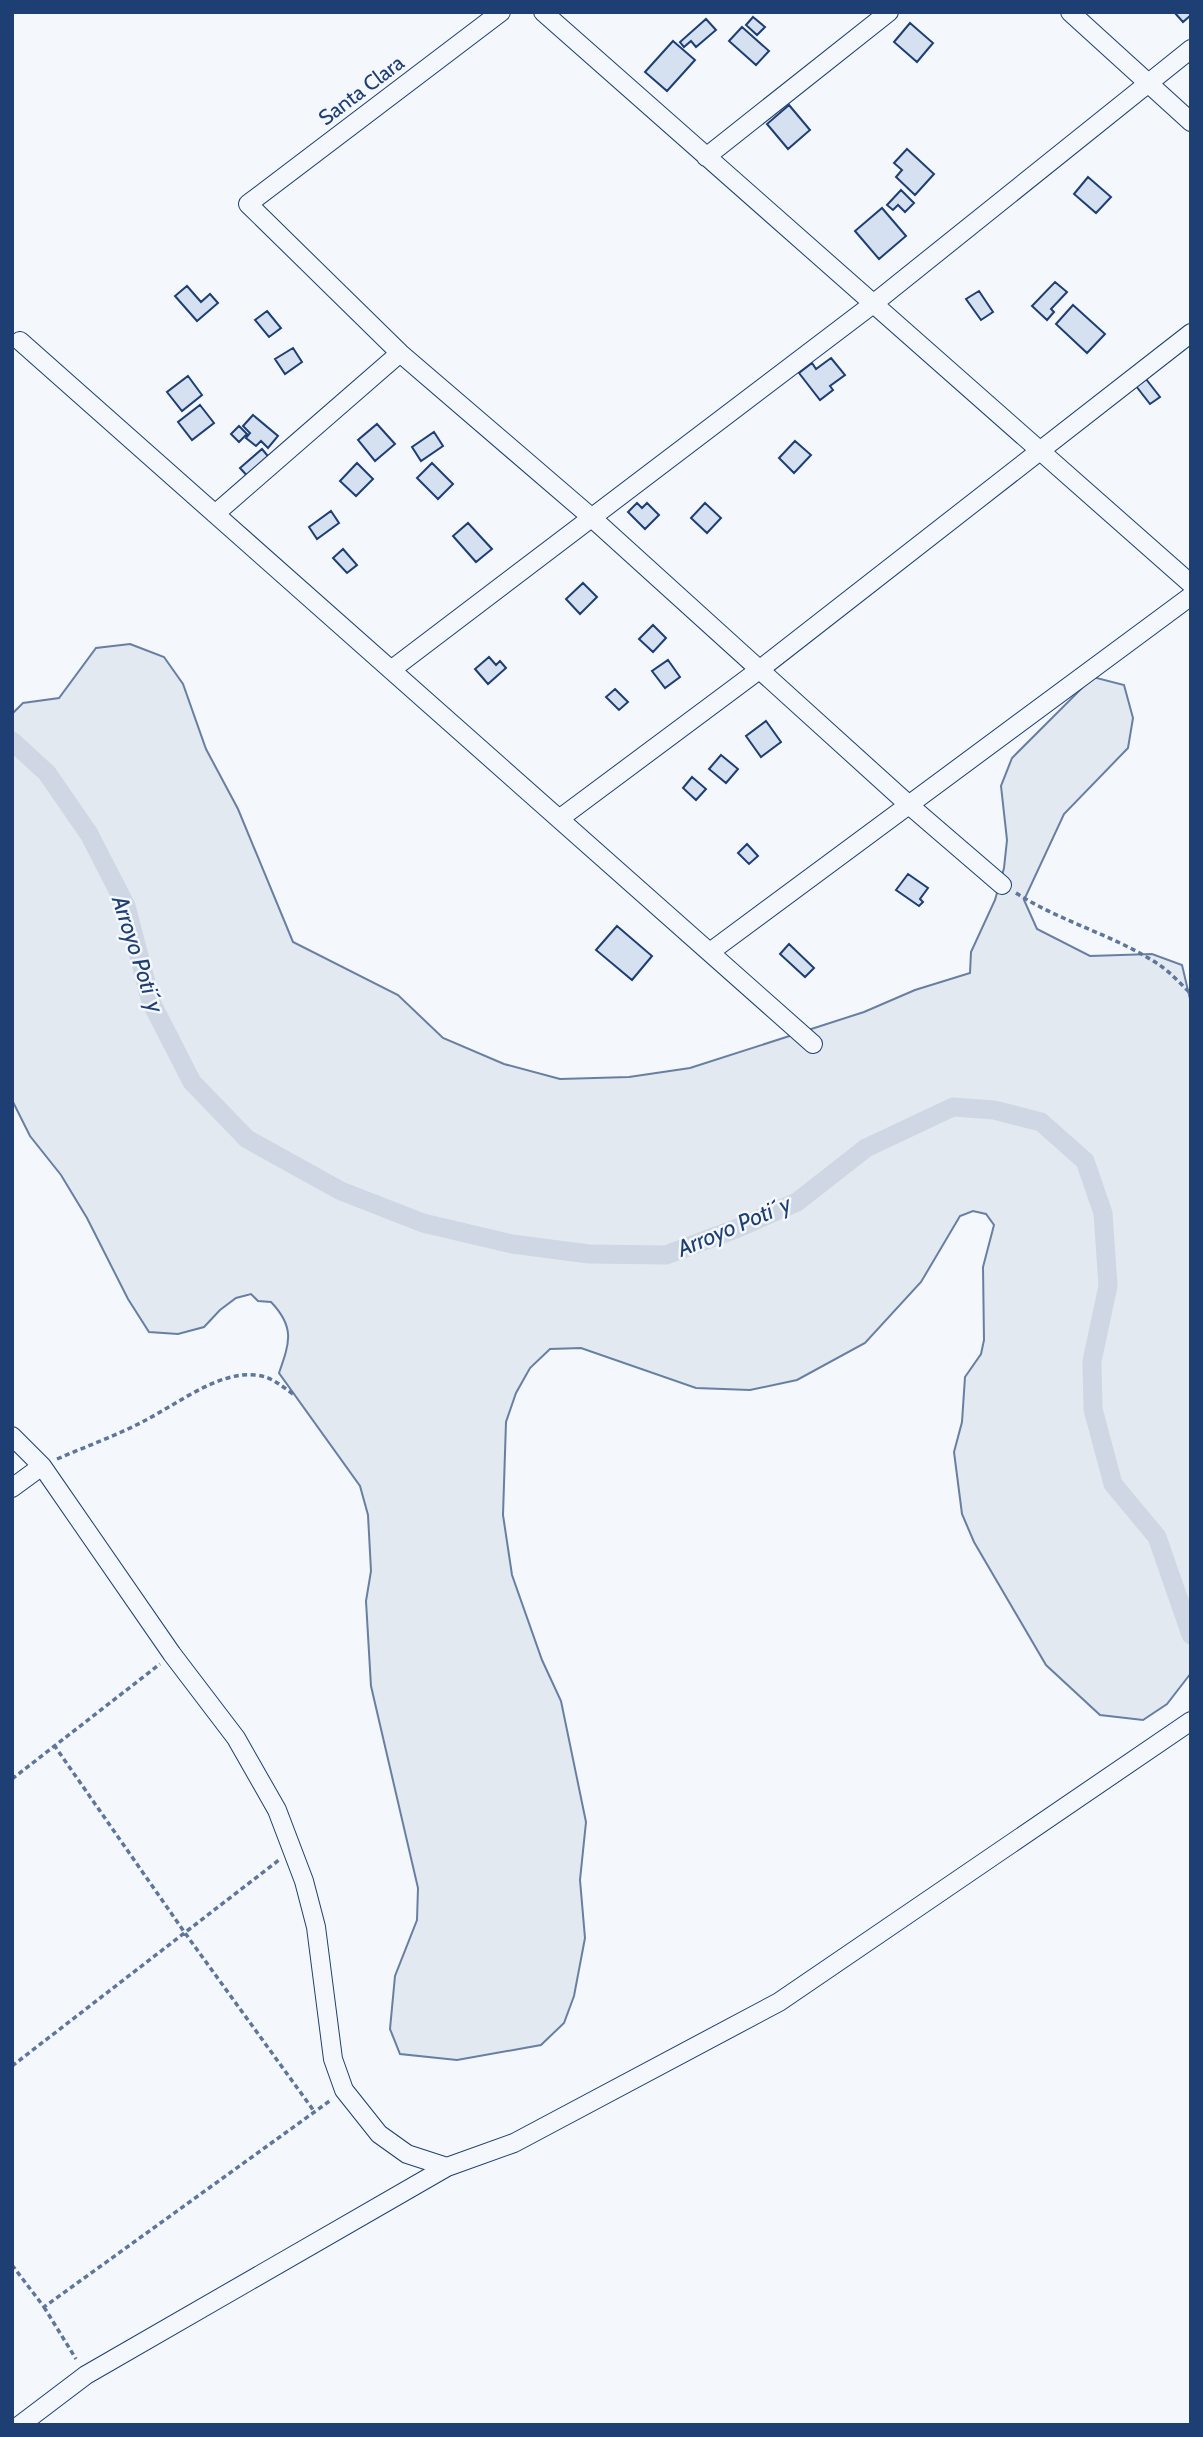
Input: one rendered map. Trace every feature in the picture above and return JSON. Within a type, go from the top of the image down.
[{"type":"street","name":"Santa Clara","points":[[400,353],[248,204],[501,12]]},
{"type":"street","points":[[543,12],[1191,584]]},
{"type":"street","points":[[706,157],[889,12]]},
{"type":"street","points":[[1070,12],[1191,122]]},
{"type":"street","points":[[391,670],[873,304],[1191,49]]},
{"type":"street","points":[[559,819],[759,670],[1191,333]]},
{"type":"street","points":[[20,341],[813,1044]]},
{"type":"street","points":[[215,514],[400,353],[591,517],[909,805],[1002,885]]},
{"type":"street","points":[[710,952],[1191,596]]},
{"type":"street","points":[[12,1436],[42,1466],[173,1654],[236,1738],[277,1810],[304,1881],[316,1927],[333,2059],[344,2090],[379,2134],[407,2154],[447,2167]]},
{"type":"street","points":[[12,1488],[42,1466]]},
{"type":"street","points":[[20,2425],[86,2375],[447,2167],[514,2143],[779,2002],[1190,1722]]},
{"type":"path","points":[[1002,885],[1037,907],[1113,939],[1160,965],[1191,994]]},
{"type":"path","points":[[42,1466],[145,1421],[197,1391],[228,1377],[253,1374],[271,1378],[293,1394]]},
{"type":"path","points":[[12,1779],[173,1654]]},
{"type":"path","points":[[54,1745],[314,2111]]},
{"type":"path","points":[[12,2066],[292,1850]]},
{"type":"path","points":[[44,2308],[344,2090]]},
{"type":"path","points":[[12,2265],[44,2308],[86,2375]]},
{"type":"shaded area","points":[[130,644],[164,657],[183,684],[206,749],[238,809],[293,942],[398,995],[443,1038],[504,1064],[560,1079],[629,1077],[690,1068],[864,1012],[915,990],[970,973],[971,952],[995,900],[1004,868],[1007,840],[1001,786],[1012,758],[1093,677],[1124,685],[1133,718],[1128,748],[1064,814],[1024,900],[1037,929],[1090,956],[1152,954],[1182,965],[1191,1003],[1191,1673],[1167,1704],[1143,1720],[1100,1715],[1046,1665],[974,1542],[962,1514],[954,1452],[962,1422],[965,1377],[981,1354],[984,1340],[983,1267],[994,1225],[986,1214],[973,1211],[960,1216],[921,1282],[865,1343],[797,1380],[750,1390],[696,1388],[581,1348],[550,1349],[530,1368],[516,1393],[506,1422],[503,1515],[512,1575],[542,1660],[561,1701],[586,1822],[580,1880],[585,1938],[574,1996],[564,2023],[541,2045],[457,2060],[400,2054],[390,2029],[395,1976],[417,1920],[418,1888],[371,1686],[366,1601],[371,1571],[368,1515],[360,1486],[279,1373],[288,1335],[284,1319],[271,1302],[258,1301],[251,1294],[236,1298],[204,1327],[178,1334],[149,1332],[128,1299],[87,1218],[61,1175],[30,1136],[12,1100],[12,714],[23,703],[59,698],[96,648]]},
{"type":"building","points":[[1174,12],[1191,12],[1191,15],[1183,22]]},
{"type":"building","points":[[753,17],[765,27],[757,35],[746,25]]},
{"type":"building","points":[[706,19],[716,30],[696,47],[691,41],[684,47],[680,42]]},
{"type":"building","points":[[910,23],[933,43],[917,62],[894,42]]},
{"type":"building","points":[[742,27],[769,51],[756,65],[729,41]]},
{"type":"building","points":[[673,41],[695,60],[667,91],[645,72]]},
{"type":"building","points":[[789,105],[810,130],[788,149],[767,124]]},
{"type":"building","points":[[907,149],[934,174],[915,195],[896,177],[902,170],[894,163]]},
{"type":"building","points":[[1088,177],[1111,197],[1096,213],[1074,194]]},
{"type":"building","points":[[901,190],[914,203],[905,212],[898,205],[893,210],[887,205]]},
{"type":"building","points":[[882,208],[906,236],[879,259],[855,231]]},
{"type":"building","points":[[1055,282],[1067,292],[1051,309],[1054,312],[1047,320],[1032,306]]},
{"type":"building","points":[[187,286],[201,302],[210,294],[218,303],[197,321],[175,296]]},
{"type":"building","points":[[979,291],[993,312],[981,320],[966,299]]},
{"type":"building","points":[[1073,305],[1105,334],[1087,353],[1056,324]]},
{"type":"building","points":[[267,311],[281,328],[269,337],[255,320]]},
{"type":"building","points":[[293,348],[302,362],[285,374],[275,359]]},
{"type":"building","points":[[831,358],[845,375],[830,386],[833,390],[820,400],[799,373],[812,363],[816,369]]},
{"type":"building","points":[[188,376],[202,395],[182,411],[167,392]]},
{"type":"building","points":[[1146,379],[1160,397],[1150,404],[1136,386]]},
{"type":"building","points":[[200,405],[214,423],[192,440],[178,422]]},
{"type":"building","points":[[253,415],[278,436],[268,448],[261,441],[256,446],[246,438],[250,433],[243,426]]},
{"type":"building","points":[[377,424],[395,444],[375,461],[358,440]]},
{"type":"building","points":[[239,426],[247,434],[239,442],[231,434]]},
{"type":"building","points":[[434,432],[443,446],[421,461],[412,447]]},
{"type":"building","points":[[795,441],[811,455],[794,473],[779,458]]},
{"type":"building","points":[[262,449],[272,461],[251,480],[240,468]]},
{"type":"building","points":[[357,463],[373,479],[356,496],[340,481]]},
{"type":"building","points":[[432,463],[453,484],[438,499],[417,478]]},
{"type":"building","points":[[637,503],[642,508],[647,503],[659,515],[645,529],[628,512]]},
{"type":"building","points":[[705,503],[721,518],[707,533],[691,518]]},
{"type":"building","points":[[331,511],[339,523],[317,539],[309,527]]},
{"type":"building","points":[[468,523],[492,549],[476,562],[453,536]]},
{"type":"building","points":[[343,549],[357,565],[347,573],[333,558]]},
{"type":"building","points":[[583,583],[597,597],[580,614],[566,599]]},
{"type":"building","points":[[653,625],[666,638],[653,652],[639,639]]},
{"type":"building","points":[[489,657],[496,665],[500,661],[506,668],[488,684],[475,669]]},
{"type":"building","points":[[668,660],[680,677],[665,688],[652,671]]},
{"type":"building","points":[[615,689],[628,702],[619,710],[606,697]]},
{"type":"building","points":[[766,721],[781,742],[761,757],[746,736]]},
{"type":"building","points":[[721,755],[738,769],[726,783],[709,769]]},
{"type":"building","points":[[692,777],[706,789],[696,800],[683,788]]},
{"type":"building","points":[[747,844],[758,856],[749,864],[738,853]]},
{"type":"building","points":[[908,874],[928,888],[920,899],[923,902],[919,906],[896,890]]},
{"type":"building","points":[[617,926],[652,956],[632,980],[596,950]]},
{"type":"building","points":[[789,944],[814,968],[805,977],[780,954]]},
{"type":"waterway","name":"Arroyo Poti´y","points":[[12,741],[47,773],[89,834],[126,906],[151,1002],[192,1082],[247,1139],[341,1191],[423,1223],[512,1244],[589,1254],[666,1255],[797,1202],[866,1148],[953,1107],[994,1110],[1041,1122],[1085,1161],[1103,1213],[1108,1286],[1092,1361],[1093,1409],[1113,1484],[1157,1537],[1191,1635]]}]
